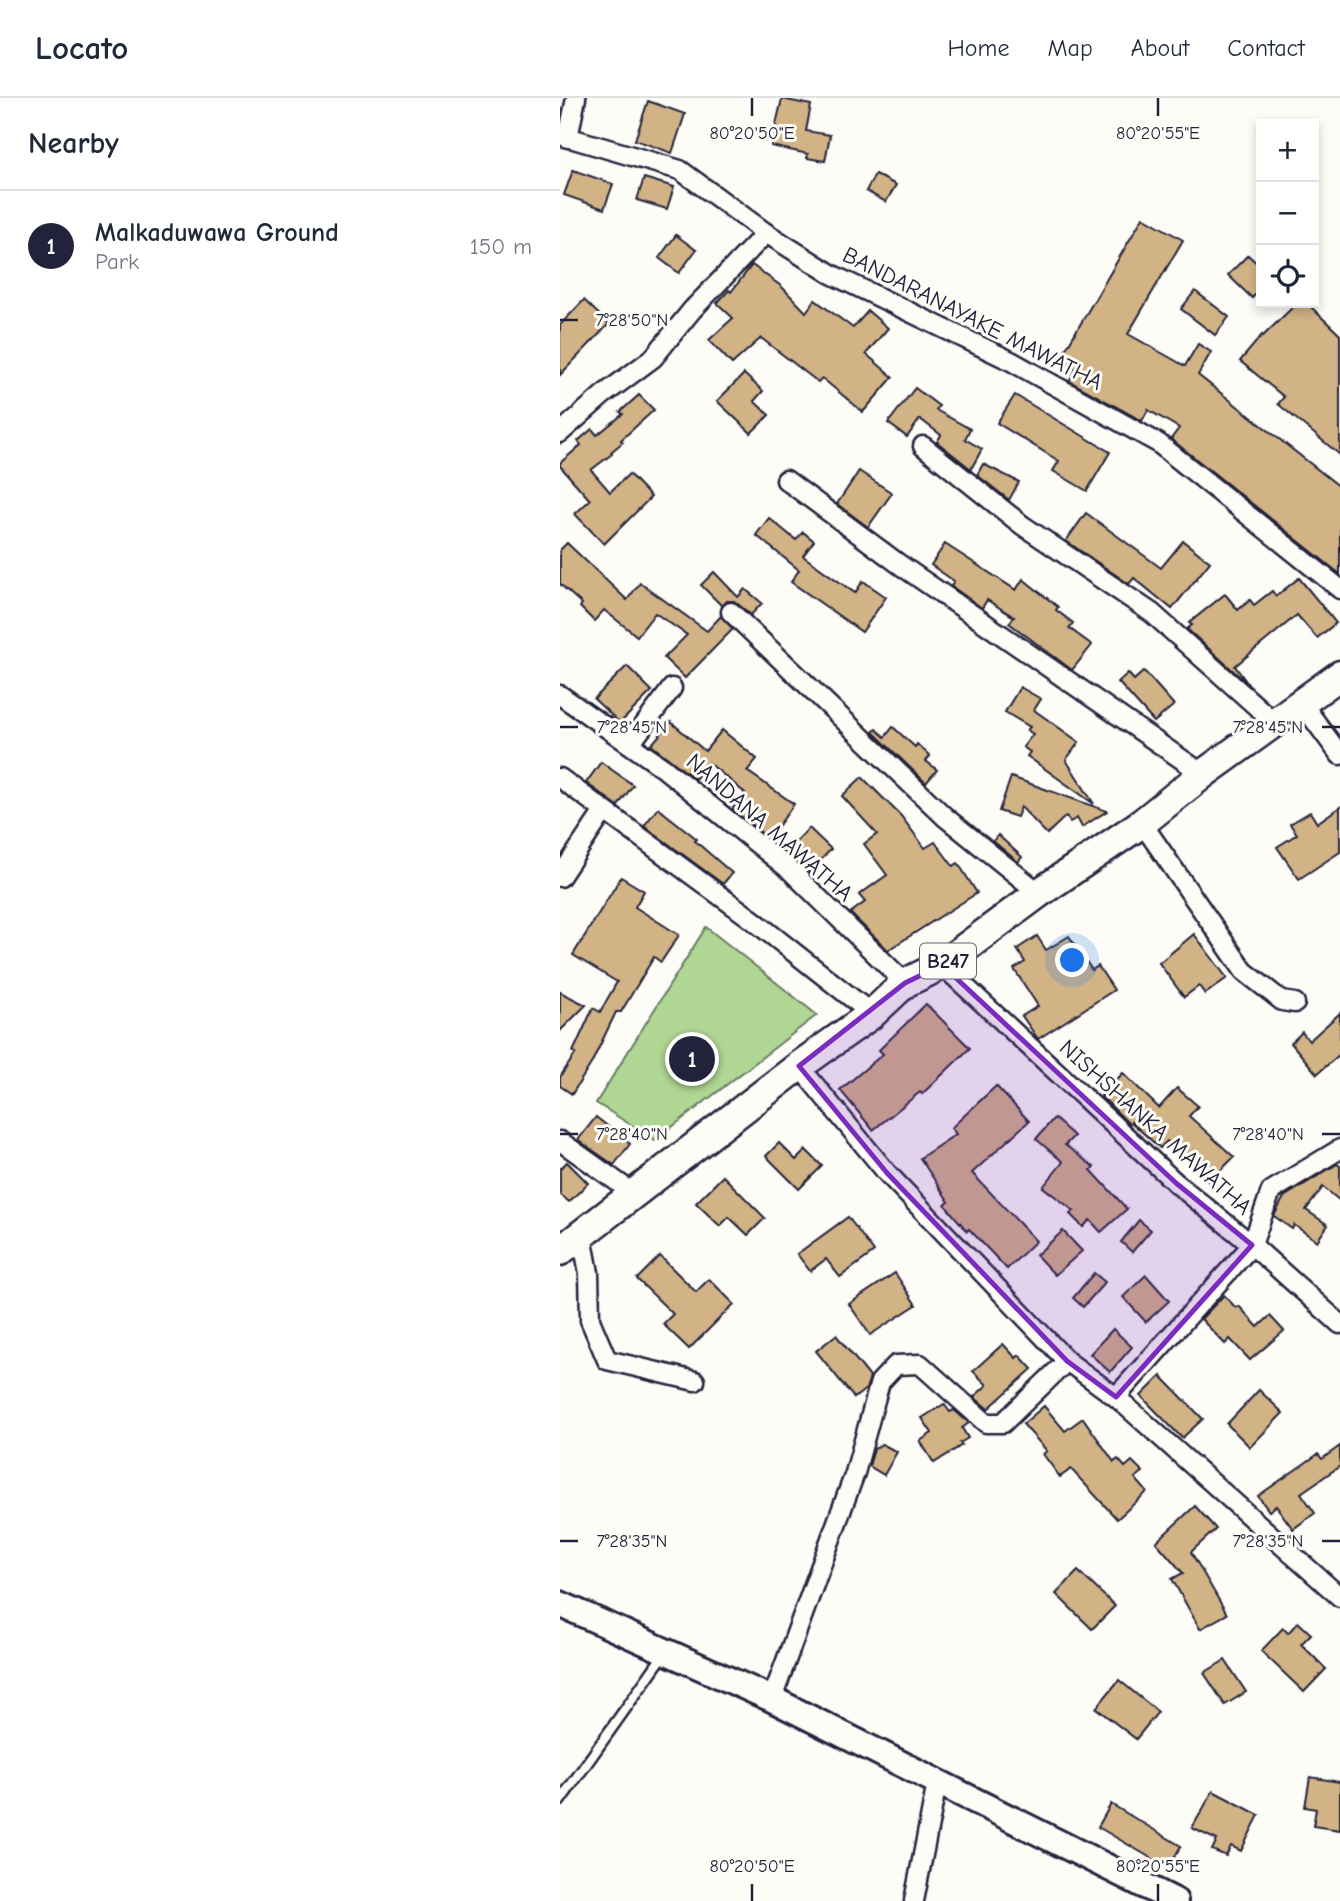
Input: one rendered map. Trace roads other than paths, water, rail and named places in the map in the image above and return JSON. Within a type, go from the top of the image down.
[{"type":"main road","name":"B247","points":[[571,1244],[799,1066],[872,1014],[905,983],[942,965],[1039,892],[1142,823],[1203,774],[1340,674]]},
{"type":"street","points":[[564,137],[576,98]]},
{"type":"street","name":"BANDARANAYAKE MAWATHA","points":[[564,137],[680,170],[766,233],[831,274],[1011,361],[1158,443],[1340,589]]},
{"type":"street","points":[[560,433],[603,395],[653,358],[692,310],[766,233]]},
{"type":"street","points":[[923,446],[1022,525],[1152,612],[1275,723]]},
{"type":"street","points":[[786,480],[899,564],[1203,774]]},
{"type":"street","points":[[731,612],[945,817],[1039,892]]},
{"type":"street","points":[[630,744],[672,688]]},
{"type":"street","name":"NANDANA MAWATHA","points":[[560,695],[662,767],[791,872],[905,983]]},
{"type":"street","points":[[1301,702],[1340,755]]},
{"type":"street","points":[[560,778],[753,919],[872,1014]]},
{"type":"street","points":[[560,877],[604,811]]},
{"type":"street","points":[[1142,823],[1244,971],[1282,1001],[1295,1003]]},
{"type":"street","name":"NISHSHANKA MAWATHA","points":[[942,965],[1176,1183],[1252,1245],[1340,1324]]},
{"type":"street","points":[[799,1066],[887,1173],[1067,1361],[1116,1397],[1340,1597]]},
{"type":"street","points":[[560,1141],[633,1194]]},
{"type":"street","points":[[1116,1397],[1252,1245],[1271,1191],[1340,1149]]},
{"type":"street","points":[[571,1244],[589,1273],[590,1320],[607,1360],[695,1381]]},
{"type":"street","points":[[772,1699],[855,1473],[880,1382],[896,1365],[920,1364],[986,1423],[1003,1423],[1067,1361]]},
{"type":"street","points":[[560,1604],[772,1699],[1175,1901]]},
{"type":"street","points":[[914,1901],[937,1783]]},
{"type":"lane","points":[[560,1801],[666,1652]]},
{"type":"place","name":"Malkaduwawa Ground","points":[[692,1059]]}]
